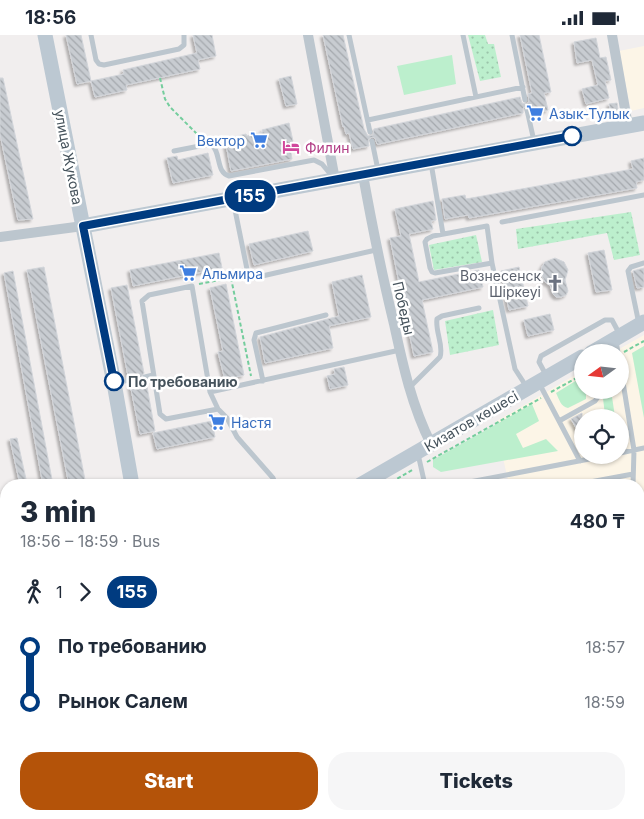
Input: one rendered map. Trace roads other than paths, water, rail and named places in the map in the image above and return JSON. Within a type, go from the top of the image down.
[{"type":"main road","name":"улица Жукова","points":[[45,35],[114,383],[131,479]]},
{"type":"main road","points":[[83,226],[644,123]]},
{"type":"main road","name":"Кизатов көшесі","points":[[620,344],[642,323]]},
{"type":"main road","name":"Кизатов көшесі","points":[[384,479],[419,459],[431,444],[540,386],[574,364]]},
{"type":"street","points":[[308,35],[336,180]]},
{"type":"street","points":[[612,35],[628,126]]},
{"type":"street","name":"Победы","points":[[363,175],[376,250],[409,389],[422,426],[431,444]]},
{"type":"street","points":[[0,237],[83,226]]},
{"type":"lane","points":[[91,35],[96,60],[99,64],[104,65],[179,49],[184,45],[184,35]]},
{"type":"lane","points":[[349,35],[370,132]]},
{"type":"lane","points":[[463,35],[476,97]]},
{"type":"lane","points":[[512,35],[525,100]]},
{"type":"lane","points":[[368,120],[522,87]]},
{"type":"lane","points":[[527,110],[534,143]]},
{"type":"lane","points":[[372,141],[379,172]]},
{"type":"lane","points":[[174,151],[206,144],[213,145],[221,170],[226,175],[233,176],[314,160],[322,164],[336,180]]},
{"type":"lane","points":[[431,163],[443,234]]},
{"type":"lane","points":[[502,222],[644,197]]},
{"type":"lane","points":[[233,199],[248,279],[376,250]]},
{"type":"lane","points":[[492,263],[437,273],[432,272],[425,242],[429,238],[443,234],[487,226],[492,263],[515,369],[540,386]]},
{"type":"lane","points":[[642,323],[628,271],[632,267],[644,263]]},
{"type":"lane","points":[[218,409],[168,419],[163,418],[160,414],[142,301],[144,297],[192,285],[210,392],[218,409],[227,418],[237,437],[273,479]]},
{"type":"lane","points":[[409,389],[440,357],[442,351],[436,325],[437,319],[442,316],[479,308]]},
{"type":"lane","points":[[263,381],[254,340],[256,333],[326,315]]},
{"type":"lane","points":[[574,450],[540,386],[540,356],[607,319],[614,322],[619,344]]},
{"type":"lane","points":[[210,392],[400,350]]},
{"type":"lane","points":[[145,377],[153,375]]},
{"type":"lane","points":[[114,383],[129,380]]},
{"type":"lane","points":[[559,421],[596,399]]},
{"type":"lane","points":[[626,399],[634,450],[633,479]]},
{"type":"lane","points":[[629,451],[644,448]]},
{"type":"lane","points":[[419,459],[424,479]]},
{"type":"lane","points":[[486,479],[574,462]]},
{"type":"lane","points":[[604,479],[633,473]]},
{"type":"place","name":"Азык-Тулык","points":[[535,113]]},
{"type":"place","name":"Вектор","points":[[259,140]]},
{"type":"place","name":"Филин","points":[[291,147]]},
{"type":"place","name":"Альмира","points":[[188,273]]},
{"type":"place","name":"Вознесенск Шіркеуі","points":[[555,283]]},
{"type":"place","name":"По требованию","points":[[114,381]]},
{"type":"place","name":"Настя","points":[[217,422]]}]
